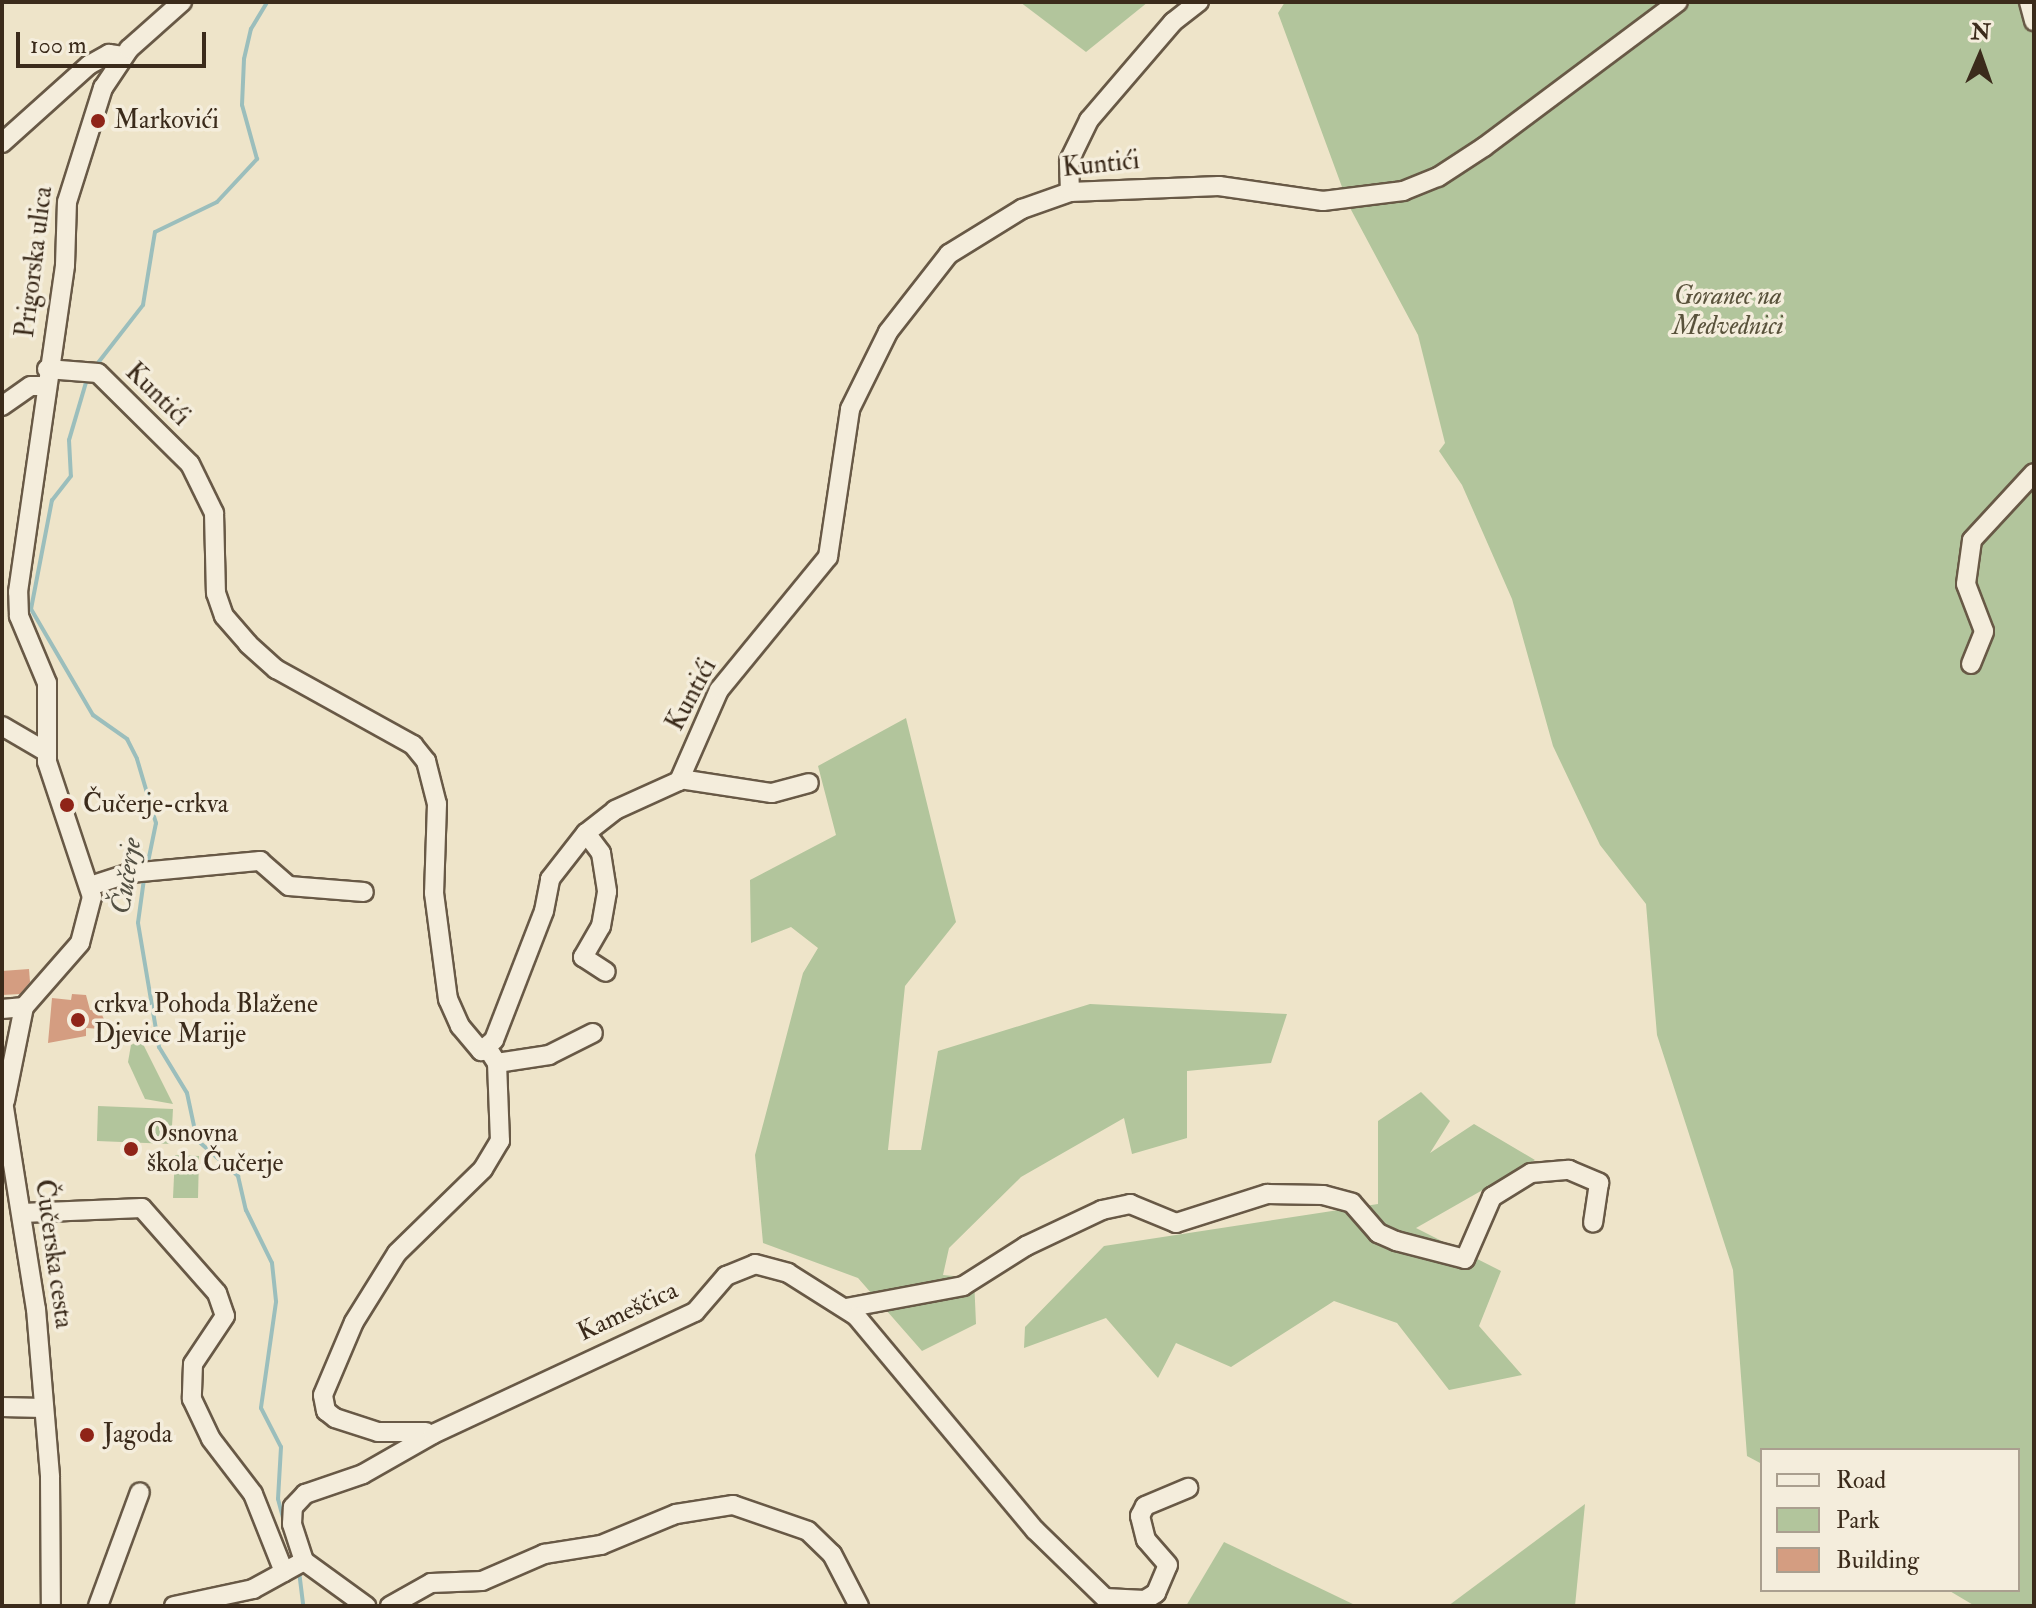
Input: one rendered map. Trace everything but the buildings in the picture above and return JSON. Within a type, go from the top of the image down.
[{"type":"street","name":"Prigorska ulica","points":[[24,1007],[80,943],[90,886],[45,751],[47,683],[19,611],[18,592],[46,377],[65,265],[70,183],[103,88],[123,56],[182,2]]},
{"type":"street","points":[[1070,192],[1069,161],[1089,120],[1173,22],[1199,2]]},
{"type":"street","name":"Kuntići","points":[[680,779],[719,690],[828,557],[839,508],[843,428],[888,332],[949,254],[1022,209],[1070,192],[1219,186],[1323,201],[1403,191],[1484,147],[1678,2]]},
{"type":"street","points":[[2029,2],[2034,21]]},
{"type":"street","points":[[2,143],[89,65],[109,54],[123,56]]},
{"type":"street","name":"Kuntići","points":[[46,377],[91,372],[190,464],[207,492],[214,513],[213,573],[224,616],[276,669],[413,745],[426,761],[437,804],[434,893],[448,999],[473,1045],[493,1056]]},
{"type":"street","points":[[2,406],[46,377]]},
{"type":"street","points":[[1971,664],[1984,631],[1966,584],[1972,540],[2034,473]]},
{"type":"street","points":[[2,726],[45,751]]},
{"type":"street","points":[[593,1033],[549,1055],[493,1056],[544,911],[550,879],[586,833],[615,810],[680,779],[772,793],[809,783]]},
{"type":"street","points":[[586,833],[601,853],[607,892],[601,926],[583,957],[606,972]]},
{"type":"street","points":[[90,886],[144,872],[260,861],[289,886],[364,892]]},
{"type":"street","points":[[2,1009],[24,1007],[4,1104]]},
{"type":"street","name":"Kameščica","points":[[433,1434],[378,1432],[335,1418],[326,1411],[323,1395],[354,1322],[397,1253],[495,1150],[503,1130],[493,1056]]},
{"type":"street","name":"Čučerska cesta","points":[[4,1104],[22,1213],[43,1408],[51,1606]]},
{"type":"street","points":[[846,1308],[963,1286],[1026,1246],[1102,1210],[1130,1204],[1176,1223],[1267,1194],[1323,1195],[1352,1203],[1378,1233],[1396,1241],[1465,1259],[1492,1197],[1531,1173],[1569,1170],[1599,1183],[1593,1223]]},
{"type":"street","points":[[22,1213],[142,1208],[217,1293],[225,1316],[193,1364],[192,1399],[211,1439],[253,1494],[295,1566],[366,1606]]},
{"type":"street","name":"Kameščica","points":[[295,1566],[292,1524],[298,1501],[433,1434],[695,1312],[726,1276],[755,1264],[788,1273],[846,1308],[966,1442],[1035,1530],[1105,1598],[1145,1600],[1156,1593],[1168,1565],[1146,1540],[1140,1516],[1145,1506],[1188,1488]]},
{"type":"street","points":[[2,1407],[43,1408]]},
{"type":"street","points":[[98,1606],[140,1492]]},
{"type":"street","points":[[390,1606],[431,1583],[482,1581],[544,1554],[601,1545],[706,1505],[733,1505],[808,1531],[832,1554],[859,1606]]},
{"type":"street","points":[[174,1606],[253,1589],[295,1566]]},
{"type":"green space","points":[[1020,2],[1148,2],[1086,52]]},
{"type":"green space","name":"Goranec na Medvednici","points":[[1285,2],[2034,2],[2034,1606],[1975,1606],[1951,1592],[2020,1592],[2020,1448],[1760,1448],[1760,1463],[1747,1456],[1733,1270],[1657,1035],[1646,904],[1600,845],[1553,746],[1512,599],[1462,485],[1439,451],[1445,443],[1418,335],[1349,206],[1278,13]]},
{"type":"green space","points":[[906,718],[956,922],[905,986],[888,1150],[921,1150],[938,1051],[1090,1004],[1287,1014],[1271,1063],[1187,1071],[1187,1138],[1132,1154],[1124,1118],[1021,1177],[949,1248],[943,1275],[974,1278],[976,1324],[922,1351],[858,1278],[763,1243],[755,1155],[803,973],[818,948],[791,927],[751,943],[750,880],[836,835],[818,766]]},
{"type":"green space","points":[[141,1040],[173,1104],[145,1099],[128,1062],[131,1045]]},
{"type":"green space","points":[[1421,1092],[1450,1121],[1430,1153],[1474,1124],[1535,1160],[1416,1228],[1501,1271],[1479,1326],[1522,1375],[1449,1390],[1397,1323],[1334,1301],[1231,1367],[1176,1343],[1158,1378],[1106,1318],[1024,1348],[1025,1327],[1104,1246],[1378,1204],[1378,1121]]},
{"type":"green space","points":[[98,1106],[173,1109],[171,1144],[97,1141]]},
{"type":"green space","points":[[175,1155],[199,1156],[198,1198],[173,1198]]},
{"type":"green space","points":[[1585,1504],[1575,1606],[1448,1606]]},
{"type":"green space","points":[[1224,1542],[1357,1606],[1186,1606]]},
{"type":"waterway","name":"Čučerje","points":[[94,368],[143,305],[155,232],[217,202],[257,159],[242,105],[244,59],[251,29],[267,2]]},
{"type":"waterway","name":"Čučerje","points":[[87,379],[69,440],[71,476],[52,500],[31,609],[93,715],[127,739],[137,759],[156,823],[147,867]]},
{"type":"waterway","name":"Čučerje","points":[[144,879],[138,923],[159,1047],[187,1093],[197,1140],[238,1176],[246,1210],[272,1263],[276,1302],[261,1408],[281,1447],[278,1499],[294,1559]]},
{"type":"waterway","name":"Čučerje","points":[[299,1571],[303,1606]]},
{"type":"place","name":"Markovići","points":[[98,121]]},
{"type":"place","name":"Čučerje-crkva","points":[[67,805]]},
{"type":"place","name":"crkva Pohoda Blažene Djevice Marije","points":[[78,1020]]},
{"type":"place","name":"Osnovna škola Čučerje","points":[[131,1149]]},
{"type":"place","name":"Jagoda","points":[[87,1435]]}]
